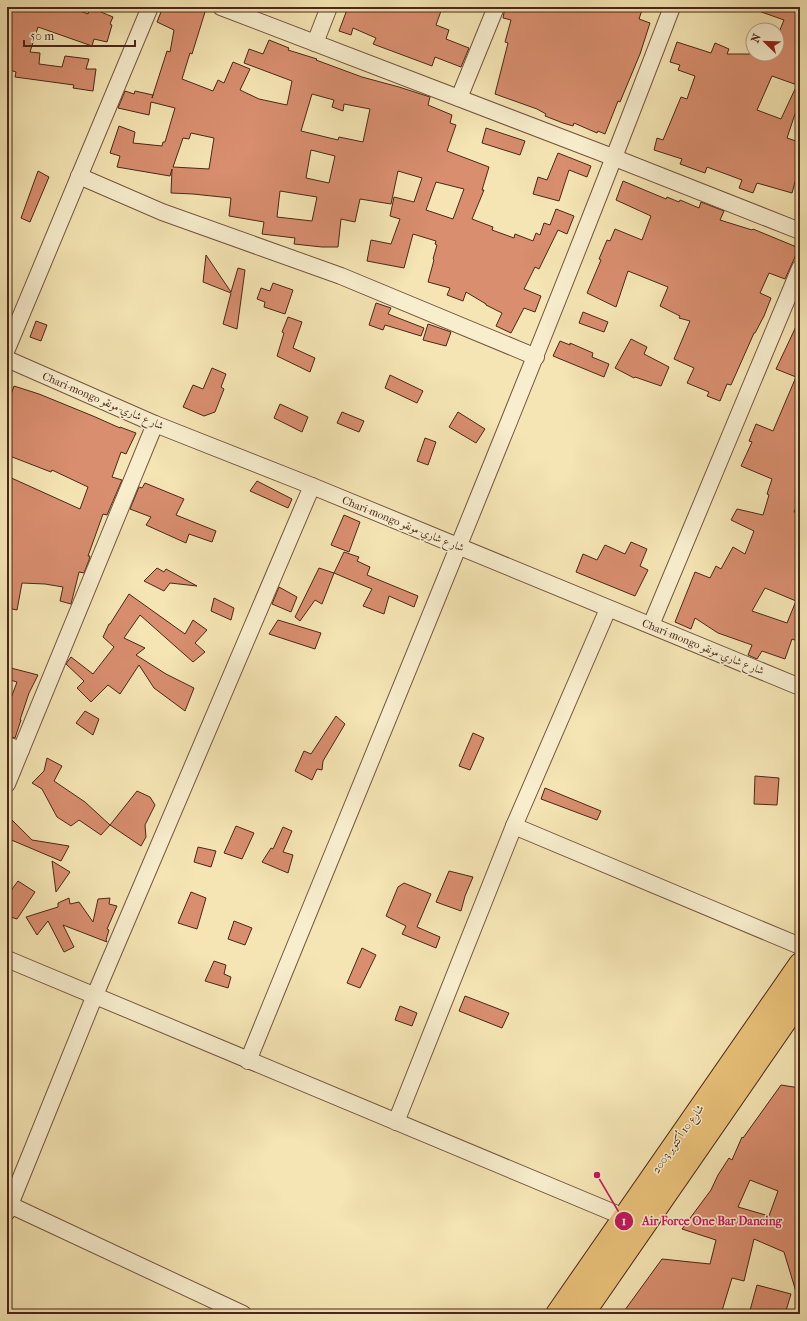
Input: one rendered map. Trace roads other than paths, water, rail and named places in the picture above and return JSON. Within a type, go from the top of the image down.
[{"type":"highway","name":"شارع 10 أكتوبر 2003","points":[[557,1314],[800,964]]},
{"type":"highway","name":"شارع 10 أكتوبر 2003","points":[[583,1314],[800,1000]]},
{"type":"street","points":[[7,349],[150,7]]},
{"type":"street","points":[[221,7],[800,231]]},
{"type":"street","points":[[315,43],[329,7]]},
{"type":"street","points":[[459,98],[496,7]]},
{"type":"street","points":[[248,1061],[536,356],[672,7]]},
{"type":"street","points":[[79,176],[162,212],[341,276],[536,356]]},
{"type":"street","points":[[651,626],[800,268]]},
{"type":"street","name":"Chari-mongo شار ع شاري-مونقو","points":[[7,359],[155,424],[312,486],[800,687]]},
{"type":"street","points":[[7,784],[14,747],[155,424]]},
{"type":"street","points":[[243,1314],[8,1209],[95,995],[312,486]]},
{"type":"street","points":[[396,1122],[514,826],[608,609]]},
{"type":"street","points":[[514,826],[800,946]]},
{"type":"street","points":[[7,959],[624,1217]]},
{"type":"place","name":"Air Force One Bar Dancing","points":[[597,1175]]}]
